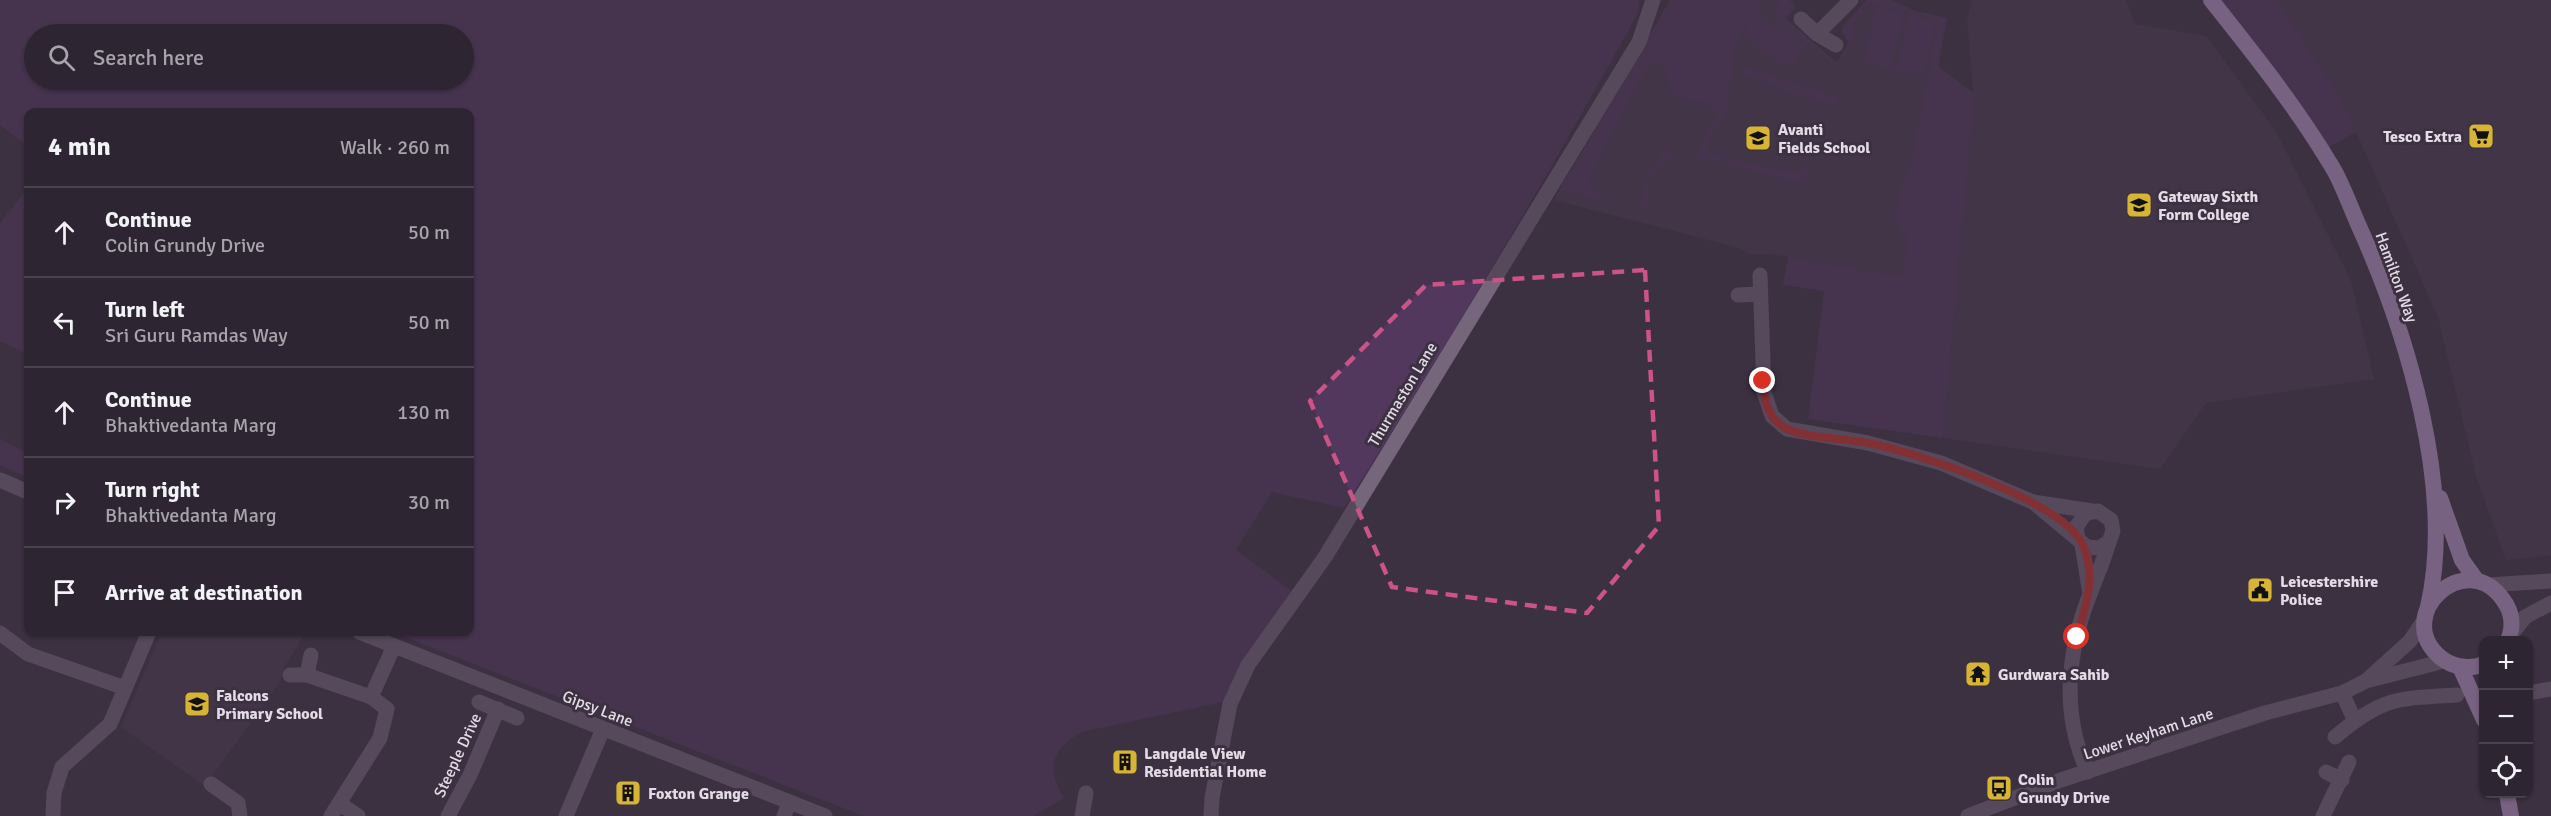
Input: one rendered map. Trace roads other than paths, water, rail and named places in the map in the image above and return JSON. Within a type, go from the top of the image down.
[{"type":"highway","name":"Hamilton Way","points":[[2211,0],[2270,74],[2334,171],[2380,273],[2413,381],[2434,484],[2434,571],[2426,613]]},
{"type":"highway","points":[[2434,484],[2462,560],[2483,583],[2500,594],[2508,606],[2512,621],[2509,636]]},
{"type":"highway","points":[[2479,711],[2452,664],[2428,643],[2426,613],[2434,597],[2448,586],[2465,580],[2483,583]]},
{"type":"highway","points":[[2452,664],[2479,664]]},
{"type":"highway","points":[[2508,798],[2511,816]]},
{"type":"street","name":"Thurmaston Lane","points":[[1211,816],[1212,798],[1230,704],[1248,665],[1325,557],[1639,42],[1653,0]]},
{"type":"street","points":[[1817,34],[1851,0]]},
{"type":"street","points":[[1801,19],[1817,34],[1836,45]]},
{"type":"street","points":[[1760,275],[1764,392],[1769,411],[1777,423],[1792,431],[1868,443],[1924,457],[2033,502],[2103,513],[2111,520],[2113,531],[2077,637],[2070,688],[2074,738],[2088,772]]},
{"type":"street","points":[[1738,295],[1760,294]]},
{"type":"street","points":[[0,480],[24,490]]},
{"type":"street","points":[[2033,502],[2080,541],[2099,548],[2109,542]]},
{"type":"street","points":[[2090,594],[2078,522],[2091,511]]},
{"type":"street","points":[[2483,583],[2551,581]]},
{"type":"street","points":[[2511,636],[2525,617],[2551,603]]},
{"type":"street","name":"Lower Keyham Lane","points":[[2366,681],[2410,641],[2426,613]]},
{"type":"street","points":[[0,633],[28,654],[124,688]]},
{"type":"street","points":[[53,816],[54,793],[62,767],[110,724],[147,636]]},
{"type":"street","name":"Gipsy Lane","points":[[369,636],[603,729],[786,810],[825,816]]},
{"type":"street","points":[[371,697],[394,646]]},
{"type":"street","points":[[307,675],[311,655]]},
{"type":"street","name":"Lower Keyham Lane","points":[[1968,816],[2016,796],[2265,713],[2342,693],[2366,681],[2452,664]]},
{"type":"street","points":[[290,675],[307,675],[371,697],[387,709],[380,738],[336,810],[358,816]]},
{"type":"street","points":[[2533,692],[2551,689]]},
{"type":"street","points":[[2342,693],[2355,721]]},
{"type":"street","points":[[2335,736],[2380,705],[2397,699],[2457,695]]},
{"type":"street","name":"Steeple Drive","points":[[479,702],[517,718]]},
{"type":"street","name":"Steeple Drive","points":[[448,816],[470,775],[498,709]]},
{"type":"street","points":[[566,816],[603,729]]},
{"type":"street","points":[[2323,816],[2349,762]]},
{"type":"street","points":[[2326,772],[2342,780]]},
{"type":"street","points":[[211,784],[238,804],[240,816]]},
{"type":"street","points":[[1082,816],[1086,793]]},
{"type":"place","name":"Tesco Extra","points":[[2481,136]]},
{"type":"place","name":"Avanti Fields School","points":[[1758,138]]},
{"type":"place","name":"Gateway Sixth Form College","points":[[2139,205]]},
{"type":"place","name":"Leicestershire Police","points":[[2260,590]]},
{"type":"place","name":"Gurdwara Sahib","points":[[1978,674]]},
{"type":"place","name":"Falcons Primary School","points":[[197,704]]},
{"type":"place","name":"Langdale View Residential Home","points":[[1125,762]]},
{"type":"place","name":"Colin Grundy Drive","points":[[1999,788]]},
{"type":"place","name":"Foxton Grange","points":[[628,793]]}]
